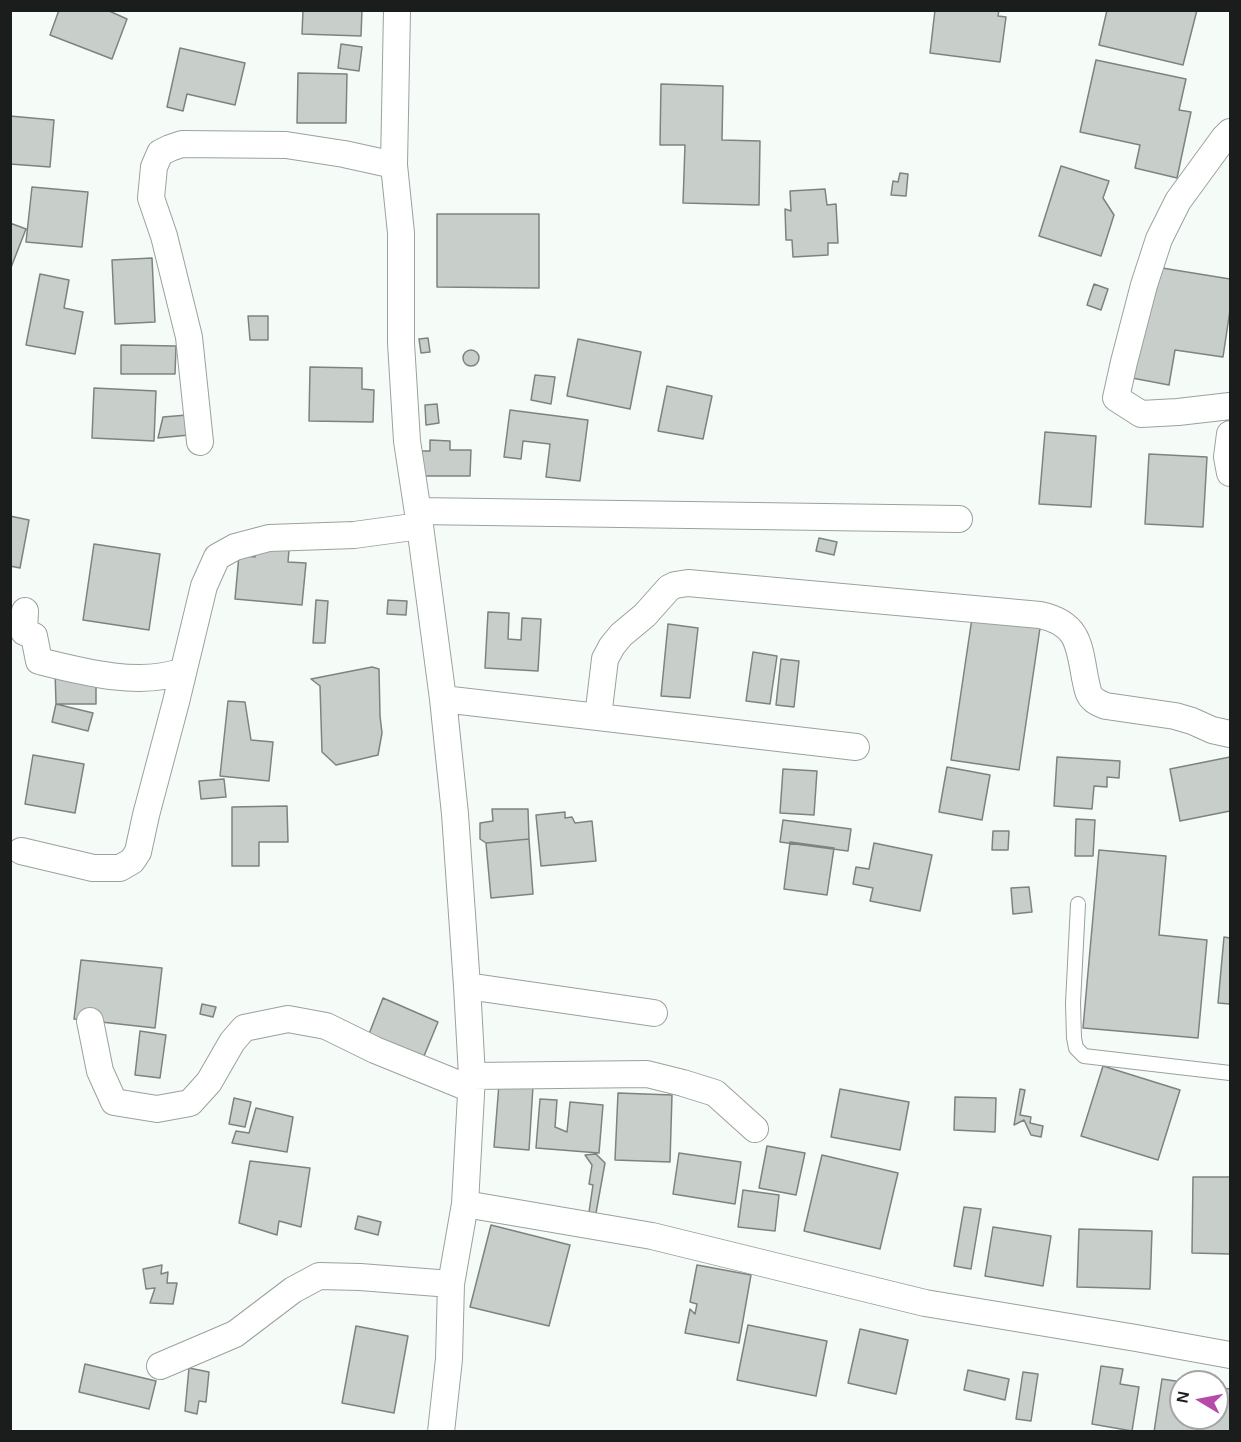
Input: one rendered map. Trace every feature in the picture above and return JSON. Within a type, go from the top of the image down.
[{"type":"street","points":[[397,10],[394,165],[401,233],[401,343],[407,441],[443,699],[455,814],[471,1082],[465,1204],[452,1284],[449,1359],[441,1431]]},
{"type":"street","points":[[1230,132],[1178,201],[1159,239],[1144,285],[1116,398],[1141,414],[1230,406]]},
{"type":"street","points":[[200,442],[189,337],[165,236],[151,198],[154,168],[160,153],[182,144],[286,145],[394,165]]},
{"type":"street","points":[[1230,434],[1227,456],[1230,472]]},
{"type":"street","points":[[21,851],[93,868],[120,868],[132,861],[138,852],[204,586],[218,557],[235,547],[269,538],[354,535],[419,518],[959,519]]},
{"type":"street","points":[[598,717],[605,659],[612,646],[621,634],[645,615],[669,588],[688,583],[1040,615],[1052,618],[1071,631],[1078,642],[1088,690],[1097,703],[1175,716],[1230,734]]},
{"type":"street","points":[[25,611],[24,632],[34,636],[39,661],[72,670],[127,678],[170,676],[183,671]]},
{"type":"street","points":[[443,699],[856,747]]},
{"type":"street","points":[[467,986],[654,1013]]},
{"type":"street","points":[[90,1021],[100,1071],[114,1102],[157,1109],[190,1103],[209,1082],[232,1042],[244,1028],[288,1019],[326,1026],[375,1050],[471,1082],[647,1074],[715,1093],[755,1129]]},
{"type":"street","points":[[465,1204],[652,1236],[924,1303],[1230,1355]]},
{"type":"street","points":[[160,1366],[236,1334],[293,1290],[319,1276],[452,1284]]},
{"type":"lane","points":[[1078,904],[1073,1003],[1074,1038],[1079,1052],[1084,1056],[1230,1073]]},
{"type":"building","points":[[59,10],[107,10],[127,19],[112,59],[50,35]]},
{"type":"building","points":[[303,10],[362,10],[361,36],[302,34]]},
{"type":"building","points":[[935,10],[999,10],[998,16],[1006,17],[1000,62],[930,53]]},
{"type":"building","points":[[1107,10],[1197,10],[1183,65],[1099,45]]},
{"type":"building","points":[[341,44],[362,47],[359,71],[338,68]]},
{"type":"building","points":[[180,48],[245,63],[235,105],[187,94],[183,111],[167,107]]},
{"type":"building","points":[[1096,60],[1186,79],[1179,110],[1191,112],[1177,178],[1135,168],[1140,145],[1080,132]]},
{"type":"building","points":[[298,73],[347,74],[346,123],[297,123]]},
{"type":"building","points":[[661,84],[723,86],[722,140],[760,141],[759,205],[683,203],[685,145],[660,145]]},
{"type":"building","points":[[10,116],[54,120],[50,167],[10,164]]},
{"type":"building","points":[[1061,166],[1109,181],[1103,198],[1114,215],[1101,256],[1039,236]]},
{"type":"building","points":[[900,173],[908,174],[906,196],[891,195],[893,181],[898,182]]},
{"type":"building","points":[[32,187],[88,192],[82,247],[26,242]]},
{"type":"building","points":[[825,189],[827,205],[836,204],[838,243],[828,243],[828,255],[793,257],[792,240],[786,240],[785,209],[791,211],[790,191]]},
{"type":"building","points":[[437,214],[539,214],[539,288],[437,287]]},
{"type":"building","points":[[10,223],[26,229],[10,270]]},
{"type":"building","points":[[152,258],[155,322],[115,324],[112,260]]},
{"type":"building","points":[[1150,266],[1230,279],[1230,310],[1223,357],[1175,350],[1169,385],[1132,378]]},
{"type":"building","points":[[40,274],[69,280],[64,308],[83,312],[75,354],[26,345]]},
{"type":"building","points":[[1094,284],[1108,289],[1101,310],[1087,305]]},
{"type":"building","points":[[248,316],[268,316],[268,340],[250,340]]},
{"type":"building","points":[[428,338],[430,352],[421,353],[419,339]]},
{"type":"building","points":[[578,339],[641,352],[630,409],[567,396]]},
{"type":"building","points":[[121,345],[176,346],[175,374],[121,374]]},
{"type":"building","points":[[468,350],[474,350],[479,358],[477,364],[468,366],[463,361],[463,355]]},
{"type":"building","points":[[310,367],[362,368],[362,389],[374,390],[373,422],[309,421]]},
{"type":"building","points":[[535,375],[555,377],[551,404],[531,400]]},
{"type":"building","points":[[667,386],[712,396],[703,439],[658,431]]},
{"type":"building","points":[[94,388],[156,391],[154,441],[92,438]]},
{"type":"building","points":[[437,404],[439,423],[426,425],[425,405]]},
{"type":"building","points":[[510,410],[588,420],[580,481],[546,477],[550,444],[523,441],[521,459],[504,457]]},
{"type":"building","points":[[187,415],[189,435],[158,438],[163,417]]},
{"type":"building","points":[[1045,432],[1096,436],[1091,507],[1039,504]]},
{"type":"building","points":[[430,440],[450,441],[450,450],[471,450],[470,476],[420,476],[420,451],[430,451]]},
{"type":"building","points":[[1149,454],[1207,457],[1203,527],[1145,524]]},
{"type":"building","points":[[10,516],[29,520],[20,568],[10,566]]},
{"type":"building","points":[[819,538],[837,542],[834,555],[816,551]]},
{"type":"building","points":[[94,544],[160,554],[149,630],[83,620]]},
{"type":"building","points":[[256,547],[289,550],[288,562],[306,563],[302,605],[235,599],[239,555],[255,557]]},
{"type":"building","points":[[316,600],[328,601],[325,643],[313,643]]},
{"type":"building","points":[[388,600],[407,601],[406,615],[387,614]]},
{"type":"building","points":[[488,612],[509,613],[508,639],[521,640],[522,618],[541,619],[538,671],[485,668]]},
{"type":"building","points":[[972,618],[1040,628],[1019,770],[951,760]]},
{"type":"building","points":[[668,624],[698,628],[690,698],[661,696]]},
{"type":"building","points":[[753,652],[777,656],[770,704],[746,701]]},
{"type":"building","points":[[781,659],[799,661],[794,707],[776,705]]},
{"type":"building","points":[[372,667],[379,669],[382,733],[378,755],[336,765],[322,752],[320,686],[311,679]]},
{"type":"building","points":[[55,670],[96,684],[96,704],[56,704]]},
{"type":"building","points":[[228,701],[245,702],[251,740],[273,742],[269,781],[220,776]]},
{"type":"building","points":[[56,704],[93,713],[88,731],[52,722]]},
{"type":"building","points":[[33,755],[84,764],[75,813],[25,804]]},
{"type":"building","points":[[1057,757],[1120,761],[1119,778],[1107,777],[1107,787],[1094,786],[1092,809],[1054,806]]},
{"type":"building","points":[[1230,757],[1230,811],[1180,821],[1170,769]]},
{"type":"building","points":[[947,767],[990,775],[982,820],[939,812]]},
{"type":"building","points":[[783,769],[817,771],[814,815],[780,813]]},
{"type":"building","points":[[224,779],[226,797],[201,799],[199,781]]},
{"type":"building","points":[[287,806],[288,842],[259,842],[259,866],[232,866],[232,807]]},
{"type":"building","points":[[492,809],[528,809],[529,839],[486,843],[480,839],[480,823],[493,821]]},
{"type":"building","points":[[565,812],[565,818],[572,817],[575,823],[592,821],[596,861],[541,866],[536,815]]},
{"type":"building","points":[[1076,819],[1095,820],[1093,856],[1075,856]]},
{"type":"building","points":[[783,820],[851,829],[848,851],[780,842]]},
{"type":"building","points":[[993,831],[1009,831],[1008,850],[992,850]]},
{"type":"building","points":[[529,839],[533,894],[491,898],[486,843]]},
{"type":"building","points":[[790,842],[834,848],[827,895],[784,889]]},
{"type":"building","points":[[874,843],[932,855],[920,911],[870,901],[873,888],[853,884],[856,867],[869,869]]},
{"type":"building","points":[[1099,850],[1166,856],[1159,935],[1207,940],[1198,1038],[1083,1028]]},
{"type":"building","points":[[1029,887],[1032,912],[1013,914],[1011,888]]},
{"type":"building","points":[[1224,937],[1230,938],[1230,1004],[1218,1003]]},
{"type":"building","points":[[81,960],[162,968],[155,1028],[74,1019]]},
{"type":"building","points":[[383,998],[438,1022],[424,1056],[369,1034]]},
{"type":"building","points":[[202,1004],[216,1007],[213,1017],[200,1014]]},
{"type":"building","points":[[140,1031],[166,1035],[160,1078],[135,1075]]},
{"type":"building","points":[[1103,1066],[1180,1090],[1158,1160],[1081,1136]]},
{"type":"building","points":[[499,1084],[533,1086],[529,1150],[494,1147]]},
{"type":"building","points":[[840,1089],[909,1102],[900,1150],[831,1137]]},
{"type":"building","points":[[1020,1089],[1025,1090],[1020,1115],[1031,1117],[1030,1123],[1043,1126],[1041,1137],[1031,1135],[1024,1120],[1014,1125]]},
{"type":"building","points":[[618,1093],[672,1095],[670,1162],[615,1160]]},
{"type":"building","points":[[955,1097],[996,1098],[995,1132],[954,1130]]},
{"type":"building","points":[[234,1098],[251,1102],[245,1127],[229,1124]]},
{"type":"building","points":[[540,1099],[557,1100],[555,1127],[567,1132],[570,1102],[603,1105],[599,1153],[536,1148]]},
{"type":"building","points":[[256,1108],[293,1117],[287,1152],[232,1143],[236,1131],[249,1133]]},
{"type":"building","points":[[767,1146],[805,1153],[796,1195],[759,1188]]},
{"type":"building","points":[[679,1153],[741,1162],[735,1204],[673,1194]]},
{"type":"building","points":[[596,1154],[605,1163],[596,1213],[589,1212],[593,1185],[589,1184],[592,1165],[585,1155]]},
{"type":"building","points":[[822,1155],[898,1173],[880,1249],[804,1231]]},
{"type":"building","points":[[250,1161],[310,1168],[301,1227],[279,1221],[277,1235],[239,1223]]},
{"type":"building","points":[[1193,1177],[1230,1177],[1230,1254],[1192,1253]]},
{"type":"building","points":[[743,1190],[779,1195],[775,1231],[738,1227]]},
{"type":"building","points":[[964,1207],[981,1209],[971,1269],[954,1266]]},
{"type":"building","points":[[358,1216],[381,1222],[378,1235],[355,1229]]},
{"type":"building","points":[[491,1225],[570,1245],[549,1326],[470,1307]]},
{"type":"building","points":[[993,1227],[1051,1236],[1043,1286],[985,1276]]},
{"type":"building","points":[[1079,1229],[1152,1231],[1150,1289],[1077,1287]]},
{"type":"building","points":[[162,1265],[161,1274],[168,1272],[167,1283],[177,1283],[173,1304],[150,1303],[155,1288],[146,1289],[143,1269]]},
{"type":"building","points":[[697,1265],[751,1275],[739,1343],[685,1333],[690,1309],[695,1314],[697,1304],[690,1302]]},
{"type":"building","points":[[748,1325],[827,1341],[816,1396],[737,1380]]},
{"type":"building","points":[[356,1326],[408,1336],[394,1413],[342,1403]]},
{"type":"building","points":[[860,1329],[908,1340],[896,1394],[848,1383]]},
{"type":"building","points":[[85,1364],[156,1381],[149,1409],[79,1392]]},
{"type":"building","points":[[1101,1366],[1123,1369],[1120,1384],[1139,1387],[1132,1431],[1092,1424]]},
{"type":"building","points":[[189,1368],[209,1372],[206,1402],[199,1401],[197,1414],[185,1411]]},
{"type":"building","points":[[968,1370],[1009,1379],[1005,1400],[964,1390]]},
{"type":"building","points":[[1023,1372],[1038,1374],[1031,1421],[1016,1419]]},
{"type":"building","points":[[1162,1379],[1169,1380],[1169,1430],[1229,1430],[1230,1389],[1230,1432],[1154,1432]]}]
